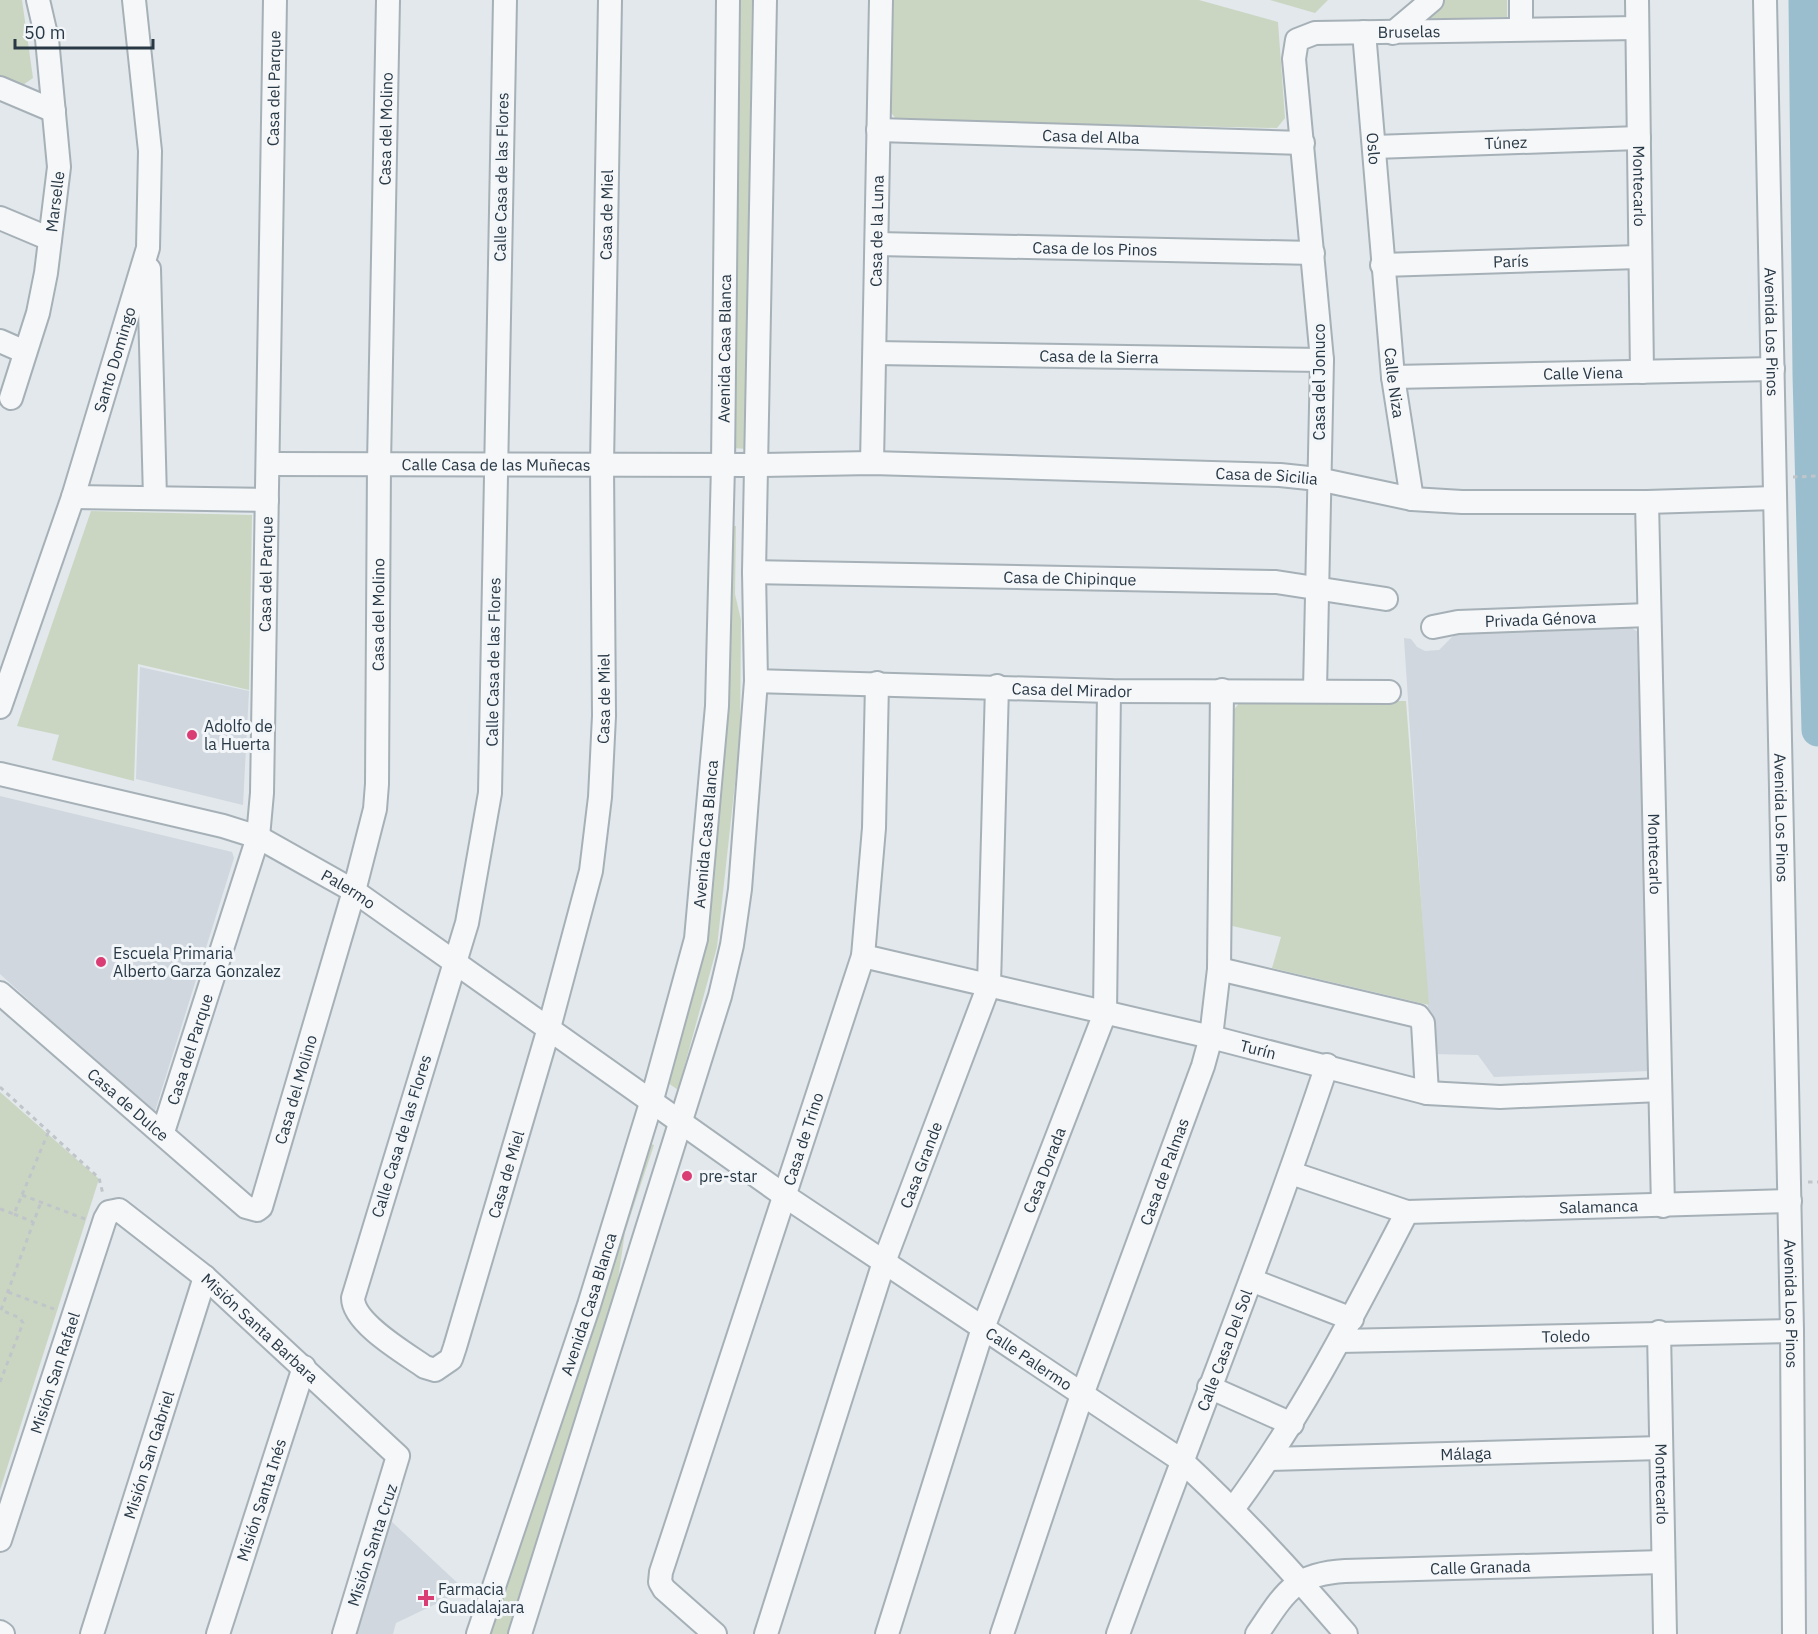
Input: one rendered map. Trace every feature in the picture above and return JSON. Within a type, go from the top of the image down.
[{"type":"street","name":"Marselle","points":[[11,398],[38,313],[59,167],[46,39],[38,0]]},
{"type":"street","name":"Santo Domingo","points":[[0,707],[73,497],[148,248],[150,151],[134,0]]},
{"type":"street","name":"Casa del Parque","points":[[163,1132],[258,837],[265,736],[275,0]]},
{"type":"street","name":"Casa del Molino","points":[[257,1210],[264,1202],[354,891],[375,809],[379,756],[379,464],[388,0]]},
{"type":"street","name":"Calle Casa de las Flores","points":[[435,1370],[425,1367],[362,1320],[353,1306],[355,1290],[453,961],[467,923],[476,884],[490,793],[505,0]]},
{"type":"street","name":"Casa de Miel","points":[[435,1370],[451,1359],[455,1347],[549,1028],[591,871],[600,797],[604,716],[602,465],[610,0]]},
{"type":"street","name":"Avenida Casa Blanca","points":[[478,1634],[589,1305],[651,1103],[696,939],[717,706],[723,465],[728,0]]},
{"type":"street","name":"Avenida Casa Blanca","points":[[520,1634],[720,996],[736,919],[756,681],[754,572],[765,0]]},
{"type":"street","name":"Casa de la Luna","points":[[872,462],[881,0]]},
{"type":"street","points":[[1393,33],[1432,0]]},
{"type":"street","points":[[1521,0],[1521,28]]},
{"type":"street","name":"Montecarlo","points":[[1637,0],[1642,372]]},
{"type":"street","name":"Avenida Los Pinos","points":[[1765,0],[1790,1201],[1794,1634]]},
{"type":"street","name":"Bruselas","points":[[1297,40],[1315,33],[1393,33],[1521,28],[1637,28]]},
{"type":"street","name":"Oslo","points":[[1364,32],[1382,266]]},
{"type":"street","name":"Casa del Jonuco","points":[[1297,40],[1294,59],[1304,143],[1322,360],[1315,690]]},
{"type":"street","points":[[0,88],[54,111]]},
{"type":"street","name":"Casa del Alba","points":[[878,130],[1304,143]]},
{"type":"street","name":"Túnez","points":[[1374,147],[1639,138]]},
{"type":"street","points":[[0,218],[50,239]]},
{"type":"street","name":"Casa de los Pinos","points":[[877,244],[1313,253]]},
{"type":"street","points":[[148,248],[155,498]]},
{"type":"street","name":"París","points":[[1382,266],[1639,257]]},
{"type":"street","name":"Calle Niza","points":[[1382,266],[1393,376],[1413,499]]},
{"type":"street","points":[[0,341],[25,352]]},
{"type":"street","name":"Casa de la Sierra","points":[[875,353],[1322,360]]},
{"type":"street","name":"Calle Viena","points":[[1393,376],[1773,369]]},
{"type":"street","name":"Casa de Sicilia","points":[[757,465],[872,462],[1230,472],[1318,479],[1413,499],[1647,502],[1774,498]]},
{"type":"street","name":"Calle Casa de las Muñecas","points":[[268,464],[757,465]]},
{"type":"street","points":[[73,497],[267,500]]},
{"type":"street","name":"Montecarlo","points":[[1647,502],[1663,1206]]},
{"type":"street","name":"Casa de Chipinque","points":[[754,572],[1276,582],[1386,599]]},
{"type":"street","name":"Privada Génova","points":[[1433,627],[1458,622],[1649,615]]},
{"type":"street","name":"Casa del Mirador","points":[[756,681],[997,686],[1109,691],[1389,692]]},
{"type":"street","name":"Casa de Trino","points":[[715,1634],[664,1590],[660,1582],[664,1563],[862,956],[874,828],[877,683]]},
{"type":"street","name":"Casa Grande","points":[[766,1634],[884,1262],[989,985],[997,686]]},
{"type":"street","name":"Casa de Palmas","points":[[1002,1634],[1082,1395],[1203,1066],[1211,1037],[1219,969],[1221,690]]},
{"type":"street","name":"Casa Dorada","points":[[887,1634],[983,1328],[1105,1013],[1109,691]]},
{"type":"street","name":"Palermo","points":[[0,774],[223,826],[258,837],[354,891],[679,1122]]},
{"type":"street","name":"Turín","points":[[862,956],[1327,1065],[1427,1093],[1500,1097],[1660,1090]]},
{"type":"street","points":[[1219,969],[1418,1016],[1423,1023],[1427,1093]]},
{"type":"street","name":"Casa de Dulce","points":[[0,993],[163,1132],[246,1208],[257,1210]]},
{"type":"street","name":"Calle Casa Del Sol","points":[[1118,1634],[1181,1460],[1291,1173],[1327,1065]]},
{"type":"street","name":"Calle Palermo","points":[[679,1122],[785,1196],[1181,1460],[1233,1509],[1300,1580],[1346,1634]]},
{"type":"street","name":"Salamanca","points":[[1291,1173],[1407,1212],[1790,1201]]},
{"type":"street","name":"Misión Santa Barbara","points":[[109,1216],[124,1212],[205,1277],[304,1366],[398,1456]]},
{"type":"street","points":[[1233,1509],[1292,1424],[1352,1319],[1407,1212]]},
{"type":"street","name":"Misión San Rafael","points":[[0,1540],[73,1317],[109,1216]]},
{"type":"street","name":"Misión San Gabriel","points":[[92,1634],[205,1277]]},
{"type":"street","points":[[1251,1280],[1352,1319]]},
{"type":"street","name":"Toledo","points":[[1340,1341],[1659,1332],[1792,1331]]},
{"type":"street","name":"Montecarlo","points":[[1659,1332],[1665,1634]]},
{"type":"street","name":"Misión Santa Inés","points":[[218,1634],[304,1366]]},
{"type":"street","points":[[1209,1387],[1292,1424]]},
{"type":"street","name":"Málaga","points":[[1270,1458],[1661,1448]]},
{"type":"street","name":"Misión Santa Cruz","points":[[344,1634],[398,1456]]},
{"type":"street","name":"Calle Granada","points":[[1300,1580],[1315,1574],[1345,1571],[1663,1562]]},
{"type":"street","points":[[1257,1634],[1274,1608],[1300,1580]]},
{"type":"path","points":[[0,1087],[99,1178],[109,1216],[41,1202],[22,1195]]},
{"type":"path","points":[[14,1214],[48,1133]]},
{"type":"path","points":[[0,1382],[23,1323],[20,1318],[0,1310],[41,1202]]},
{"type":"path","points":[[0,1209],[33,1222]]},
{"type":"path","points":[[8,1292],[73,1317]]},
{"type":"shaded area","points":[[1456,627],[1632,628],[1639,633],[1649,1071],[1494,1077],[1478,1055],[1431,1054],[1404,638],[1411,639],[1417,647],[1425,651],[1439,650],[1453,636]]},
{"type":"shaded area","name":"Adolfo de la Huerta","points":[[140,667],[249,691],[243,805],[136,779]]},
{"type":"shaded area","name":"Escuela Primaria Alberto Garza Gonzalez","points":[[0,796],[232,852],[234,858],[155,1111],[151,1112],[0,974]]},
{"type":"shaded area","points":[[391,1521],[465,1590],[396,1623],[393,1634],[355,1634]]},
{"type":"green space","points":[[0,0],[22,0],[33,78],[20,87],[0,79]]},
{"type":"green space","points":[[736,0],[752,0],[745,449],[734,448],[736,354],[731,285]]},
{"type":"green space","points":[[889,0],[1199,0],[1278,22],[1285,118],[1277,128],[897,120],[887,108]]},
{"type":"green space","points":[[1270,0],[1328,0],[1315,13]]},
{"type":"green space","points":[[1443,0],[1507,0],[1507,17],[1422,19]]},
{"type":"green space","points":[[91,511],[252,515],[249,690],[138,664],[134,781],[52,760],[59,735],[17,726]]},
{"type":"green space","points":[[728,526],[736,526],[735,594],[741,620],[740,738],[717,947],[678,1090],[664,1080],[698,960]]},
{"type":"green space","points":[[1242,700],[1406,701],[1429,1005],[1272,968],[1281,937],[1228,925],[1230,714]]},
{"type":"green space","points":[[0,1092],[99,1179],[0,1490]]},
{"type":"green space","points":[[646,1142],[654,1145],[625,1232],[617,1286],[509,1634],[491,1634]]},
{"type":"waterway","points":[[1805,0],[1809,374],[1818,730]]},
{"type":"place","name":"Adolfo de la Huerta","points":[[192,735]]},
{"type":"place","name":"Escuela Primaria Alberto Garza Gonzalez","points":[[101,962]]},
{"type":"place","name":"pre-star","points":[[687,1176]]},
{"type":"place","name":"Farmacia Guadalajara","points":[[426,1598]]}]
